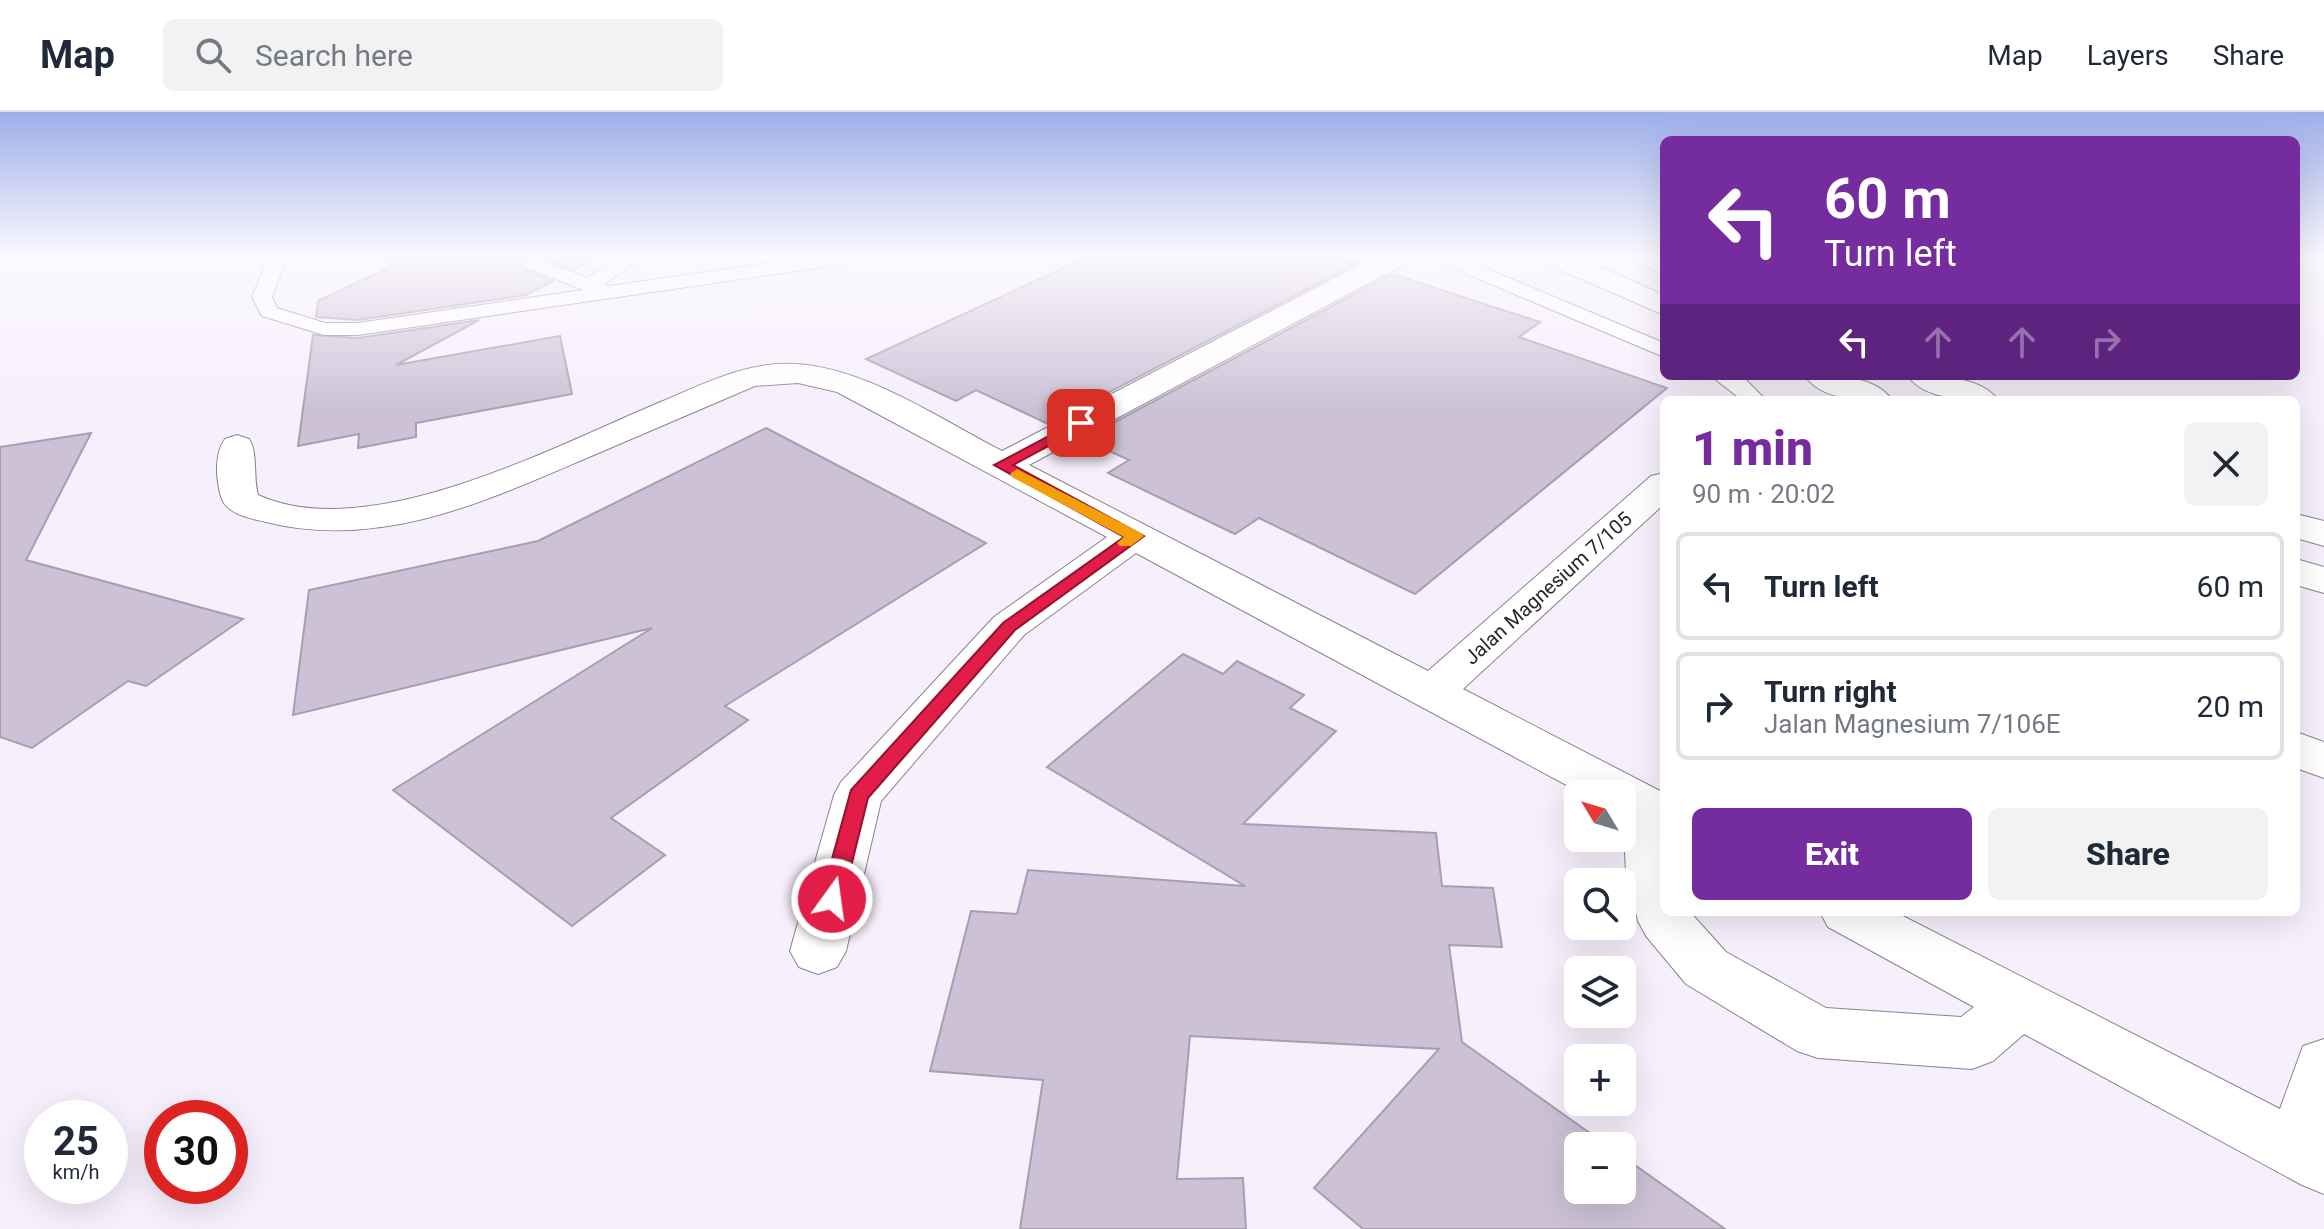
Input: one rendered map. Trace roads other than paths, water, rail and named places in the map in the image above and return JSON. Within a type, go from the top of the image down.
[{"type":"street","points":[[1002,465],[1301,307]]},
{"type":"street","points":[[237,446],[235,477],[241,501],[265,513],[341,522],[387,518],[415,513],[464,497],[747,378],[777,372],[813,373],[849,385],[1657,811],[1652,872],[1660,902]]},
{"type":"street","points":[[1830,380],[1866,396]]},
{"type":"street","points":[[1934,380],[1972,396]]},
{"type":"street","name":"Jalan Magnesium 7/105","points":[[1432,692],[1659,496]]},
{"type":"street","points":[[2300,526],[2324,534]]},
{"type":"street","points":[[818,951],[858,795],[1009,626],[1096,561],[1136,536]]},
{"type":"street","points":[[2300,572],[2324,581]]},
{"type":"street","points":[[2300,751],[2324,761]]},
{"type":"street","points":[[1664,916],[1706,968],[1818,1033],[1972,1043],[2020,1003]]},
{"type":"street","points":[[1855,916],[2311,1157],[2324,1065]]},
{"type":"lane","points":[[267,307],[269,312],[324,329],[358,329],[489,307]]},
{"type":"lane","points":[[1561,307],[1660,349]]},
{"type":"lane","points":[[1732,380],[1751,396]]}]
